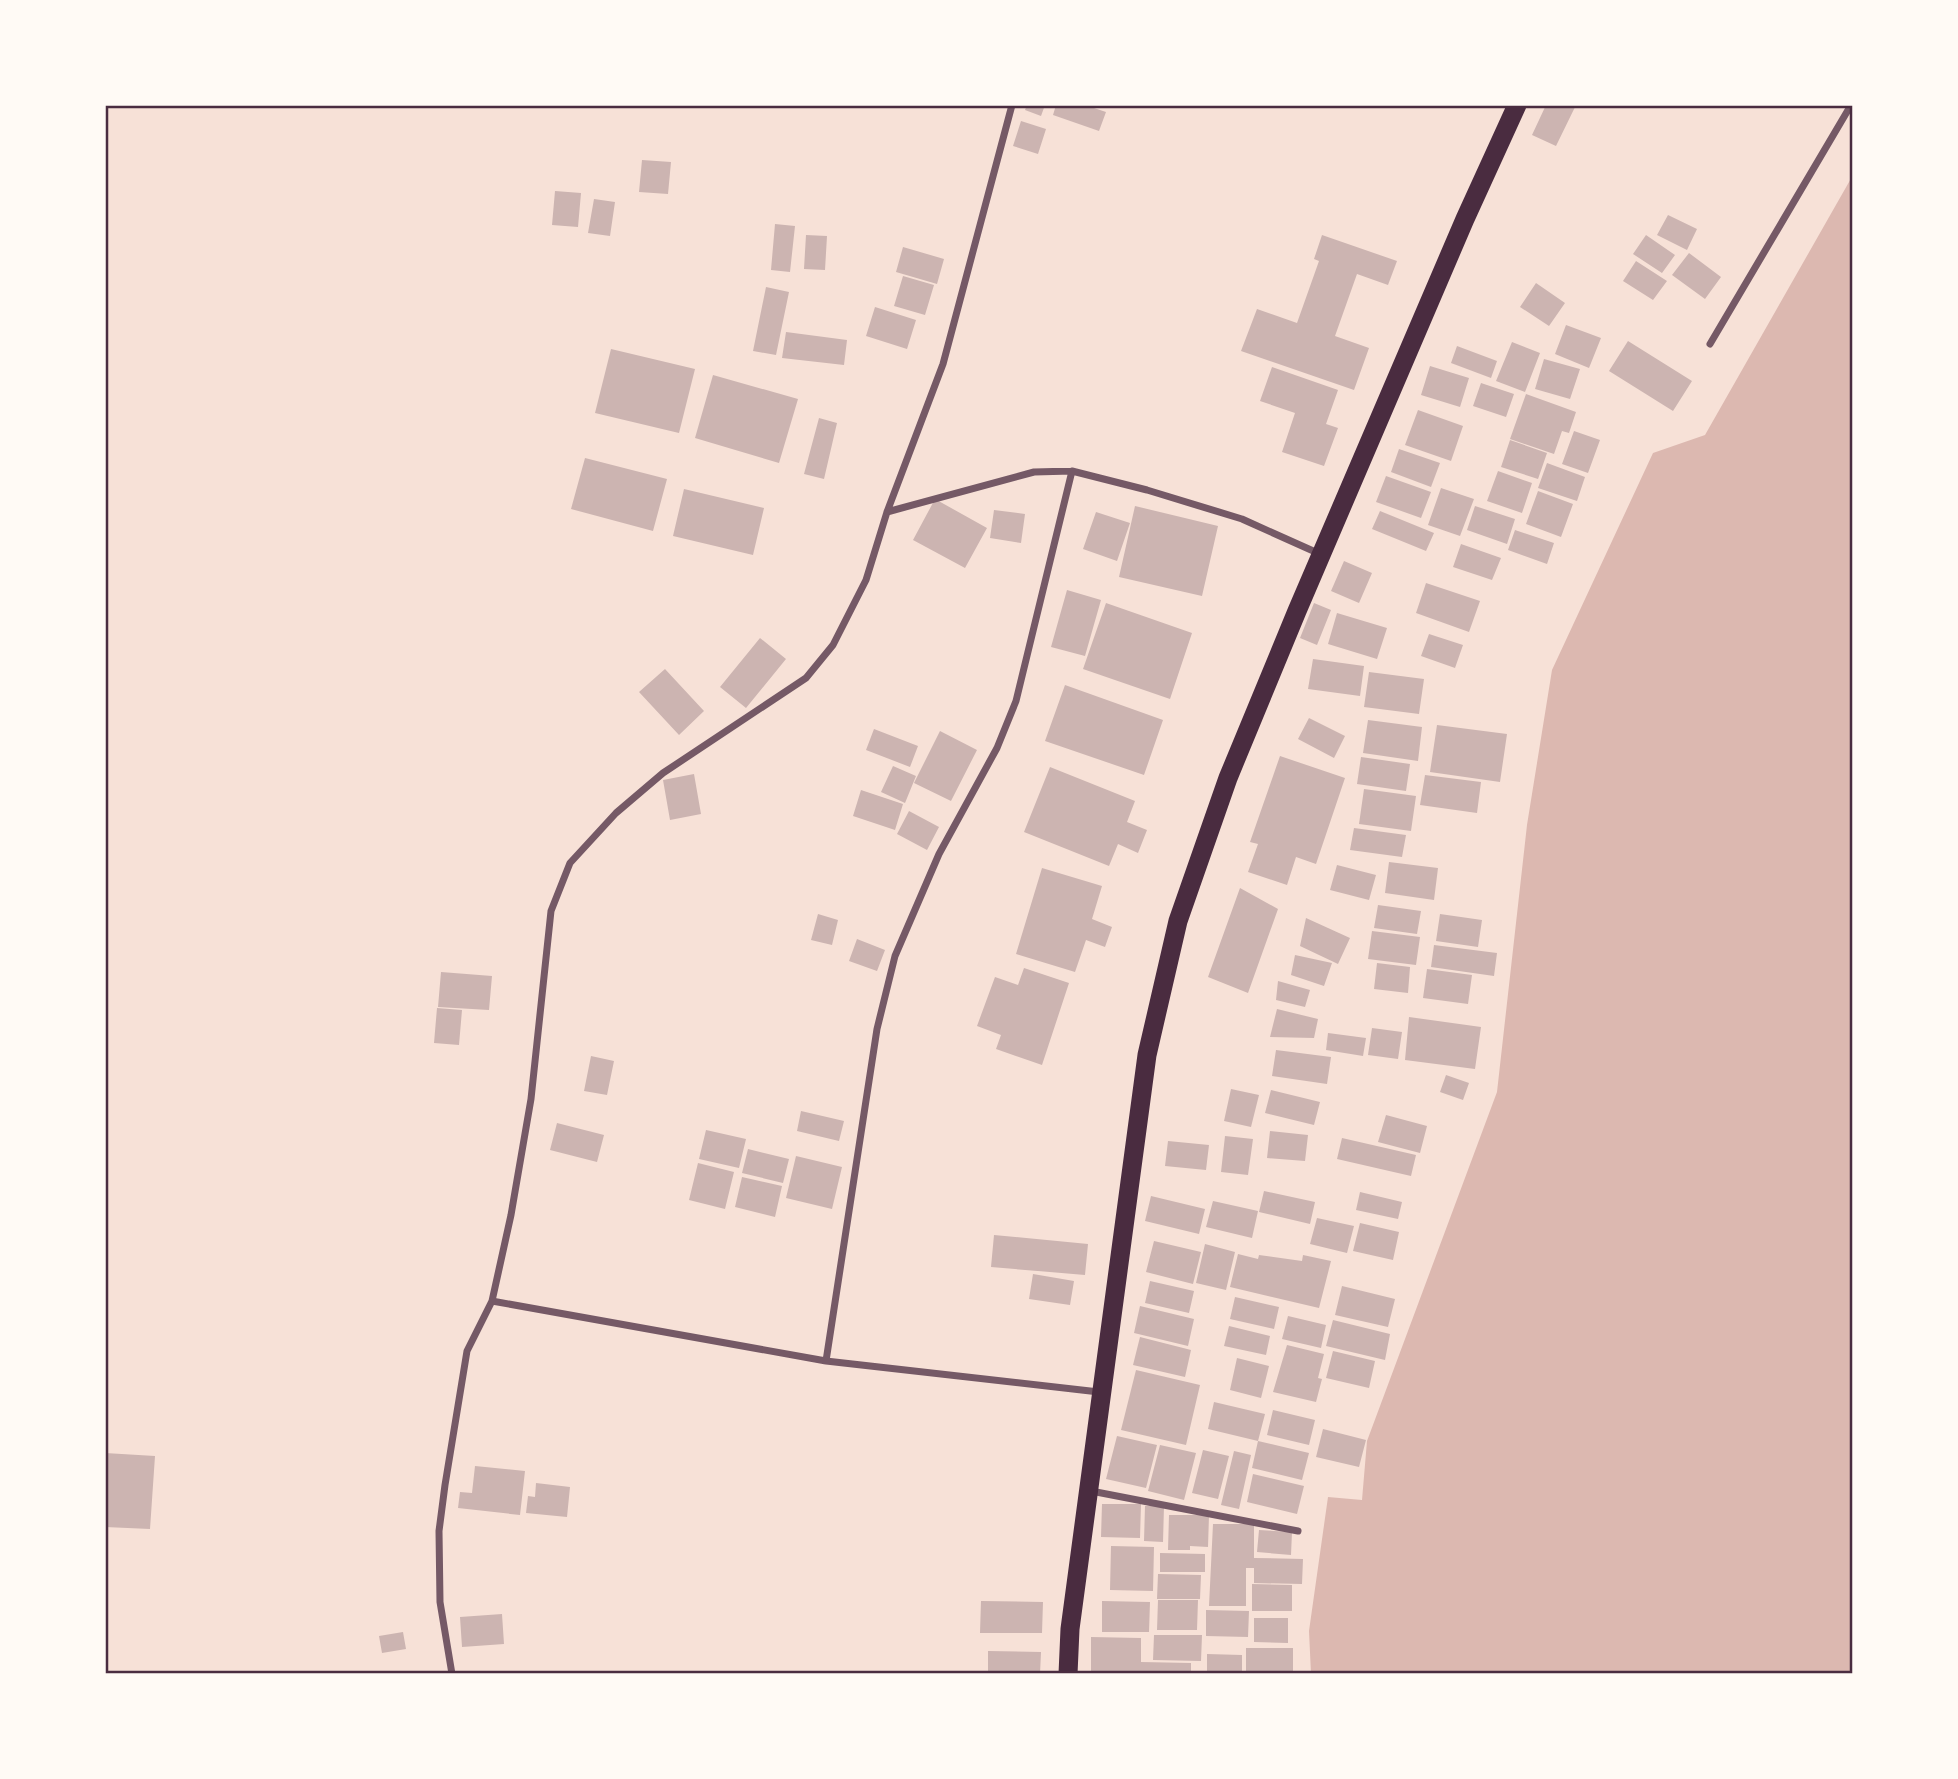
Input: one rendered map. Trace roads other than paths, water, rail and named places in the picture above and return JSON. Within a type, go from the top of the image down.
[{"type":"highway","points":[[1068,1674],[1070,1629],[1087,1490],[1147,1055],[1178,921],[1228,778],[1321,554],[1517,105]]},
{"type":"street","points":[[452,1674],[440,1602],[439,1531],[467,1351],[492,1301],[511,1215],[531,1099],[551,911],[570,863],[616,813],[663,773],[806,678],[833,645],[866,580],[887,512],[943,364],[1012,105]]},
{"type":"street","points":[[1710,344],[1851,105]]},
{"type":"street","points":[[887,512],[1034,472],[1072,471],[1242,519],[1321,554]]},
{"type":"street","points":[[826,1361],[877,1029],[895,956],[939,854],[997,748],[1016,701],[1072,471]]},
{"type":"street","points":[[492,1301],[826,1361],[1100,1392]]},
{"type":"street","points":[[1087,1490],[1298,1531]]}]
